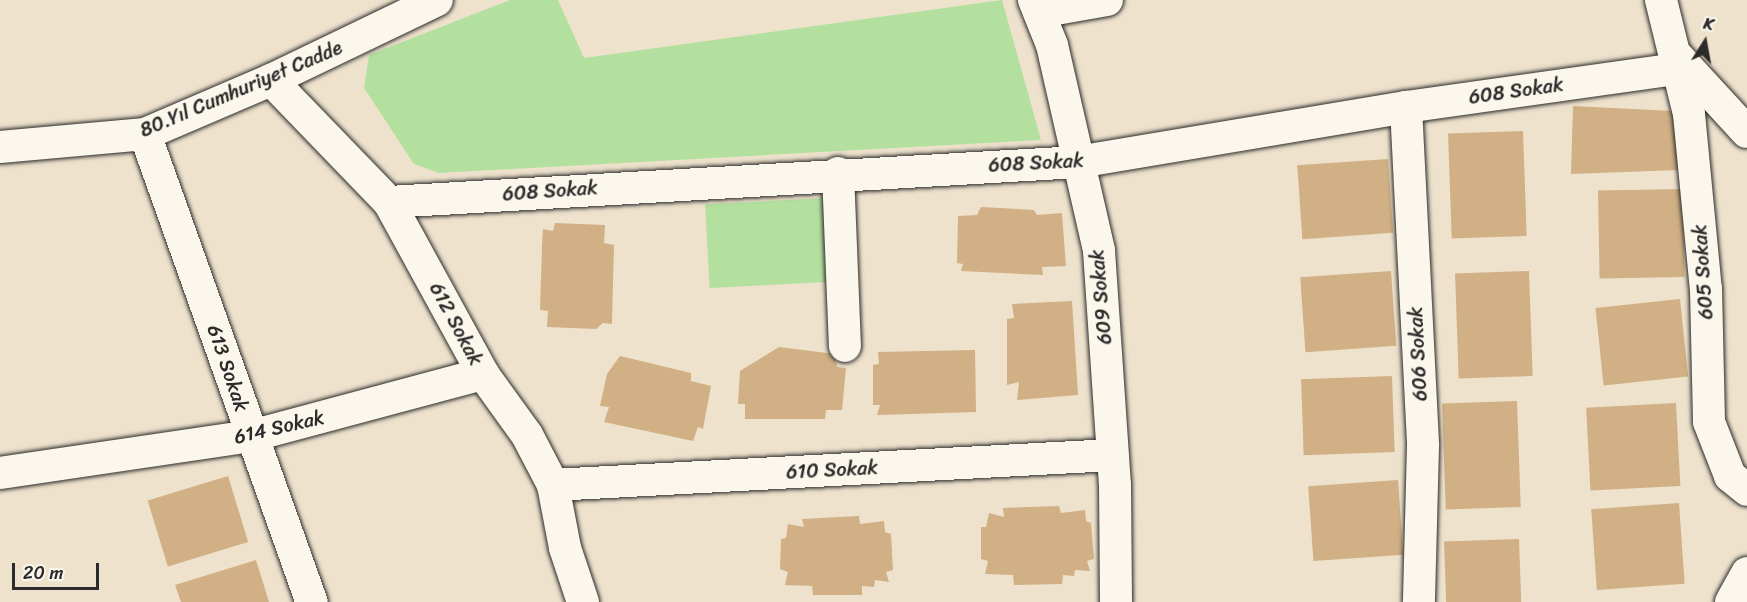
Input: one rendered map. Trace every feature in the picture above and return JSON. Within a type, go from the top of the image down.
[{"type":"street","name":"80.Yıl Cumhuriyet Cadde","points":[[0,147],[145,134],[271,80],[437,0]]},
{"type":"street","points":[[1036,6],[1107,0]]},
{"type":"street","name":"605 Sokak","points":[[1661,0],[1673,57],[1689,114],[1706,289],[1709,422],[1730,476],[1747,490]]},
{"type":"street","name":"609 Sokak","points":[[1036,6],[1052,45],[1099,251],[1112,455],[1116,602]]},
{"type":"street","points":[[1673,57],[1747,132]]},
{"type":"street","name":"608 Sokak","points":[[389,202],[838,173],[1078,162],[1406,107],[1673,57]]},
{"type":"street","name":"612 Sokak","points":[[271,80],[389,202],[483,374],[527,435],[553,484],[565,548],[584,602]]},
{"type":"street","name":"606 Sokak","points":[[1406,107],[1423,446],[1419,602]]},
{"type":"street","name":"613 Sokak","points":[[145,134],[312,602]]},
{"type":"street","points":[[838,173],[845,346]]},
{"type":"street","name":"614 Sokak","points":[[0,473],[251,436],[483,374]]},
{"type":"street","name":"610 Sokak","points":[[553,484],[1112,455]]},
{"type":"street","points":[[1731,602],[1747,573]]},
{"type":"green space","points":[[510,0],[558,0],[584,58],[1002,0],[1041,140],[439,173],[414,164],[364,88],[369,55]]},
{"type":"green space","points":[[824,198],[828,282],[710,288],[705,204]]},
{"type":"building","points":[[1573,106],[1674,111],[1678,170],[1571,174]]},
{"type":"building","points":[[1523,131],[1527,236],[1452,239],[1448,134]]},
{"type":"building","points":[[1388,159],[1393,233],[1302,239],[1297,165]]},
{"type":"building","points":[[1683,189],[1685,277],[1600,278],[1598,190]]},
{"type":"building","points":[[981,207],[1034,210],[1037,215],[1062,213],[1066,266],[1042,267],[1043,275],[961,271],[963,264],[957,263],[958,216],[977,215]]},
{"type":"building","points":[[555,223],[605,225],[604,243],[614,245],[612,324],[603,323],[596,329],[547,327],[548,311],[540,310],[543,229],[553,231]]},
{"type":"building","points":[[1391,271],[1396,346],[1305,352],[1300,277]]},
{"type":"building","points":[[1529,271],[1533,376],[1459,379],[1455,274]]},
{"type":"building","points":[[1680,299],[1688,377],[1604,385],[1595,308]]},
{"type":"building","points":[[1072,301],[1078,395],[1017,400],[1019,382],[1007,385],[1007,319],[1014,318],[1012,304]]},
{"type":"building","points":[[779,347],[835,354],[837,367],[846,368],[842,410],[826,410],[825,419],[745,419],[745,404],[738,404],[740,371]]},
{"type":"building","points":[[975,350],[976,412],[877,415],[880,405],[873,405],[873,365],[879,364],[878,352]]},
{"type":"building","points":[[620,356],[691,373],[691,381],[711,386],[703,429],[698,427],[693,441],[604,422],[609,407],[600,406],[607,374]]},
{"type":"building","points":[[1392,376],[1395,452],[1304,455],[1301,379]]},
{"type":"building","points":[[1517,401],[1521,507],[1446,510],[1442,404]]},
{"type":"building","points":[[1676,403],[1680,486],[1590,491],[1586,408]]},
{"type":"building","points":[[228,476],[248,542],[168,567],[148,501]]},
{"type":"building","points":[[1398,480],[1403,555],[1313,561],[1308,486]]},
{"type":"building","points":[[1679,503],[1685,584],[1597,590],[1591,509]]},
{"type":"building","points":[[1059,506],[1061,513],[1085,510],[1086,521],[1091,523],[1094,559],[1087,561],[1090,571],[1075,570],[1074,576],[1063,575],[1062,584],[1014,585],[1013,575],[985,574],[988,561],[981,559],[981,527],[986,527],[989,513],[1004,517],[1003,508]]},
{"type":"building","points":[[859,516],[860,524],[884,521],[885,532],[891,534],[893,570],[886,572],[889,582],[875,580],[874,587],[862,586],[862,595],[813,595],[812,586],[785,585],[788,572],[780,569],[781,539],[786,538],[788,524],[804,527],[802,519]]},
{"type":"building","points":[[1519,539],[1521,602],[1446,602],[1444,542]]},
{"type":"building","points":[[256,560],[269,602],[181,602],[175,585]]}]
